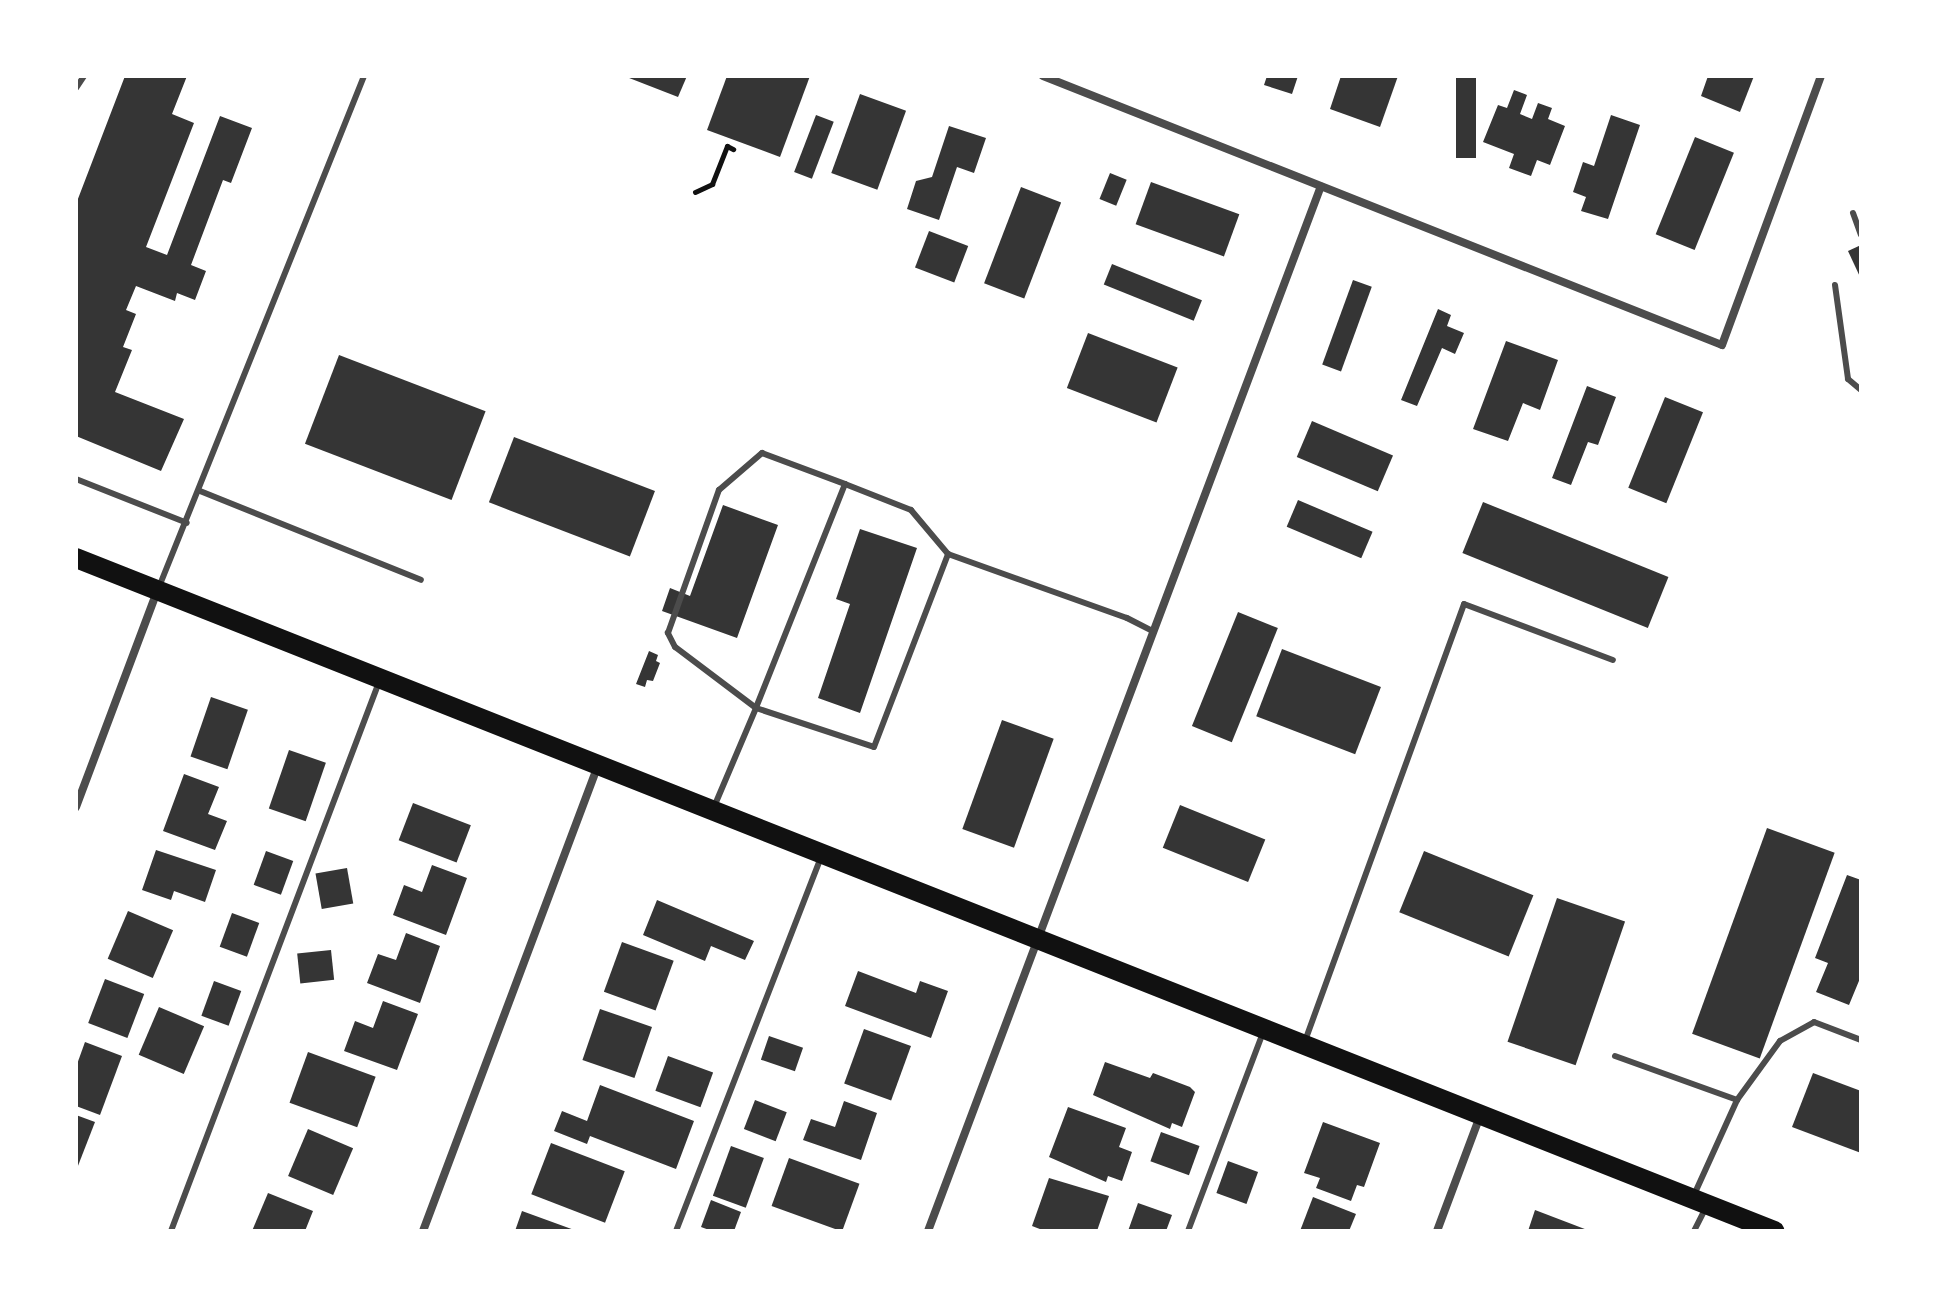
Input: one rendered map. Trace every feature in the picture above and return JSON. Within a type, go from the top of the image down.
[{"type":"main road","points":[[76,558],[1774,1231]]},
{"type":"street","points":[[1043,76],[1722,345],[1821,76]]},
{"type":"street","points":[[928,1231],[1321,186]]},
{"type":"street","points":[[76,807],[158,590]]},
{"type":"street","points":[[423,1231],[598,765]]},
{"type":"street","points":[[1437,1231],[1480,1115]]},
{"type":"lane","points":[[76,88],[84,76]]},
{"type":"lane","points":[[158,590],[364,76]]},
{"type":"lane","points":[[1853,213],[1861,235]]},
{"type":"lane","points":[[1835,285],[1848,379],[1861,390]]},
{"type":"lane","points":[[948,554],[874,747],[756,708],[675,647],[668,633],[719,490],[762,453],[911,510],[948,554],[1127,618],[1154,632]]},
{"type":"lane","points":[[76,479],[187,523]]},
{"type":"lane","points":[[713,811],[845,484]]},
{"type":"lane","points":[[200,491],[421,580]]},
{"type":"lane","points":[[1304,1045],[1464,604],[1613,660]]},
{"type":"lane","points":[[171,1231],[380,679]]},
{"type":"lane","points":[[676,1231],[822,854]]},
{"type":"lane","points":[[1694,1231],[1700,1202],[1737,1100],[1780,1041],[1814,1022],[1861,1040]]},
{"type":"lane","points":[[1188,1231],[1264,1029]]},
{"type":"lane","points":[[1615,1056],[1737,1100]]},
{"type":"path","points":[[695,192],[712,184],[727,146],[733,149]]},
{"type":"building","points":[[125,76],[187,76],[172,114],[194,123],[146,247],[167,255],[220,116],[252,128],[231,183],[223,180],[191,265],[206,271],[195,300],[177,293],[175,301],[136,286],[126,310],[136,314],[123,347],[132,350],[115,392],[184,419],[161,471],[76,436],[76,204]]},
{"type":"building","points":[[624,76],[687,76],[678,97]]},
{"type":"building","points":[[727,76],[810,76],[780,157],[707,130]]},
{"type":"building","points":[[1267,76],[1298,76],[1292,94],[1264,85]]},
{"type":"building","points":[[1341,76],[1398,76],[1380,127],[1330,109]]},
{"type":"building","points":[[1456,76],[1476,76],[1476,158],[1456,158]]},
{"type":"building","points":[[1708,76],[1754,76],[1740,112],[1701,96]]},
{"type":"building","points":[[1514,90],[1527,95],[1520,114],[1532,119],[1538,103],[1552,108],[1548,119],[1565,126],[1550,165],[1537,160],[1531,176],[1509,168],[1514,154],[1483,142],[1498,105],[1507,108]]},
{"type":"building","points":[[860,94],[906,111],[877,190],[831,173]]},
{"type":"building","points":[[816,115],[834,122],[812,179],[794,172]]},
{"type":"building","points":[[1611,115],[1640,125],[1608,219],[1581,211],[1586,197],[1573,192],[1583,162],[1594,166]]},
{"type":"building","points":[[949,126],[986,138],[974,173],[957,167],[939,220],[907,209],[916,181],[932,177]]},
{"type":"building","points":[[1695,137],[1734,153],[1695,250],[1656,234]]},
{"type":"building","points":[[1110,173],[1127,180],[1116,206],[1100,199]]},
{"type":"building","points":[[1151,182],[1239,214],[1224,256],[1136,224]]},
{"type":"building","points":[[1021,187],[1061,202],[1024,299],[984,283]]},
{"type":"building","points":[[929,231],[968,246],[954,282],[915,267]]},
{"type":"building","points":[[1861,245],[1861,279],[1848,251]]},
{"type":"building","points":[[1112,264],[1202,300],[1194,321],[1104,284]]},
{"type":"building","points":[[1353,280],[1372,287],[1341,371],[1322,365]]},
{"type":"building","points":[[1438,309],[1451,315],[1447,326],[1464,333],[1455,354],[1442,348],[1417,406],[1401,400]]},
{"type":"building","points":[[1088,333],[1178,367],[1156,422],[1067,388]]},
{"type":"building","points":[[1506,341],[1558,360],[1540,410],[1523,403],[1508,441],[1473,429]]},
{"type":"building","points":[[339,355],[486,411],[452,500],[305,444]]},
{"type":"building","points":[[1587,386],[1616,397],[1598,445],[1588,442],[1571,485],[1552,478]]},
{"type":"building","points":[[1665,397],[1703,412],[1666,503],[1628,488]]},
{"type":"building","points":[[1312,421],[1393,455],[1378,491],[1297,457]]},
{"type":"building","points":[[514,437],[655,491],[630,556],[489,502]]},
{"type":"building","points":[[1298,500],[1373,532],[1361,558],[1287,527]]},
{"type":"building","points":[[1483,502],[1668,577],[1648,628],[1462,553]]},
{"type":"building","points":[[723,505],[778,525],[737,638],[662,611],[670,588],[690,596]]},
{"type":"building","points":[[860,529],[917,548],[860,713],[818,698],[850,604],[836,599]]},
{"type":"building","points":[[1238,612],[1278,628],[1232,742],[1192,726]]},
{"type":"building","points":[[1282,649],[1381,687],[1355,754],[1256,716]]},
{"type":"building","points":[[649,651],[658,655],[656,661],[660,663],[653,681],[647,680],[645,687],[636,684]]},
{"type":"building","points":[[211,697],[248,710],[227,769],[190,757]]},
{"type":"building","points":[[1002,720],[1054,739],[1014,848],[962,829]]},
{"type":"building","points":[[289,750],[326,763],[306,821],[269,809]]},
{"type":"building","points":[[184,774],[219,787],[208,814],[227,821],[215,850],[163,831]]},
{"type":"building","points":[[413,803],[471,825],[457,863],[399,840]]},
{"type":"building","points":[[1180,805],[1265,839],[1248,882],[1163,848]]},
{"type":"building","points":[[1767,828],[1835,853],[1760,1058],[1692,1034]]},
{"type":"building","points":[[156,850],[216,870],[205,902],[174,891],[171,900],[142,890]]},
{"type":"building","points":[[266,851],[293,861],[281,895],[254,885]]},
{"type":"building","points":[[1424,851],[1533,895],[1509,956],[1399,912]]},
{"type":"building","points":[[432,865],[467,878],[446,935],[393,915],[404,885],[422,892]]},
{"type":"building","points":[[347,868],[353,903],[322,909],[315,874]]},
{"type":"building","points":[[1847,875],[1861,880],[1861,976],[1849,1005],[1816,992],[1828,963],[1815,958]]},
{"type":"building","points":[[1557,898],[1625,921],[1576,1065],[1508,1042]]},
{"type":"building","points":[[657,900],[754,941],[745,960],[711,946],[705,961],[643,935]]},
{"type":"building","points":[[128,911],[173,930],[153,978],[108,959]]},
{"type":"building","points":[[232,913],[259,923],[247,957],[220,947]]},
{"type":"building","points":[[406,933],[440,946],[420,1003],[367,983],[378,954],[396,960]]},
{"type":"building","points":[[622,942],[674,961],[656,1011],[604,992]]},
{"type":"building","points":[[331,950],[334,980],[300,983],[297,954]]},
{"type":"building","points":[[858,971],[916,993],[920,981],[948,991],[931,1038],[845,1006]]},
{"type":"building","points":[[105,979],[144,994],[127,1038],[88,1023]]},
{"type":"building","points":[[214,981],[241,991],[229,1026],[201,1016]]},
{"type":"building","points":[[383,1001],[418,1014],[397,1070],[344,1051],[355,1021],[373,1028]]},
{"type":"building","points":[[159,1007],[204,1026],[184,1074],[139,1055]]},
{"type":"building","points":[[600,1009],[652,1027],[634,1078],[582,1060]]},
{"type":"building","points":[[864,1029],[911,1046],[891,1101],[844,1084]]},
{"type":"building","points":[[769,1036],[803,1048],[795,1071],[761,1060]]},
{"type":"building","points":[[85,1042],[122,1056],[100,1115],[76,1106],[76,1067]]},
{"type":"building","points":[[308,1052],[376,1077],[357,1127],[290,1103]]},
{"type":"building","points":[[668,1056],[713,1072],[700,1107],[655,1091]]},
{"type":"building","points":[[1105,1062],[1150,1078],[1153,1073],[1190,1087],[1195,1092],[1182,1127],[1172,1123],[1170,1129],[1093,1095]]},
{"type":"building","points":[[1813,1073],[1861,1091],[1861,1153],[1792,1127]]},
{"type":"building","points":[[600,1085],[694,1121],[676,1169],[590,1136],[587,1144],[554,1131],[562,1111],[587,1121]]},
{"type":"building","points":[[755,1100],[787,1112],[776,1141],[744,1129]]},
{"type":"building","points":[[844,1101],[877,1113],[861,1160],[803,1140],[811,1119],[835,1127]]},
{"type":"building","points":[[1068,1107],[1126,1128],[1119,1147],[1132,1152],[1122,1181],[1108,1176],[1106,1182],[1049,1157]]},
{"type":"building","points":[[76,1115],[95,1122],[76,1171]]},
{"type":"building","points":[[1323,1122],[1380,1143],[1364,1187],[1357,1185],[1351,1201],[1316,1188],[1320,1178],[1304,1173]]},
{"type":"building","points":[[308,1129],[353,1148],[333,1195],[288,1176]]},
{"type":"building","points":[[1161,1132],[1200,1146],[1189,1175],[1150,1161]]},
{"type":"building","points":[[551,1143],[625,1171],[605,1223],[531,1194]]},
{"type":"building","points":[[731,1146],[764,1158],[746,1208],[713,1196]]},
{"type":"building","points":[[789,1158],[859,1184],[842,1231],[772,1206]]},
{"type":"building","points":[[1228,1161],[1258,1172],[1246,1204],[1216,1193]]},
{"type":"building","points":[[1049,1178],[1109,1196],[1097,1231],[1045,1231],[1032,1226]]},
{"type":"building","points":[[268,1193],[313,1211],[305,1231],[252,1231]]},
{"type":"building","points":[[1313,1197],[1356,1214],[1349,1231],[1300,1231]]},
{"type":"building","points":[[711,1200],[741,1212],[734,1231],[712,1231],[701,1227]]},
{"type":"building","points":[[1138,1203],[1172,1215],[1166,1231],[1128,1231]]},
{"type":"building","points":[[1535,1210],[1590,1231],[1528,1231]]},
{"type":"building","points":[[522,1211],[577,1231],[515,1231]]}]
